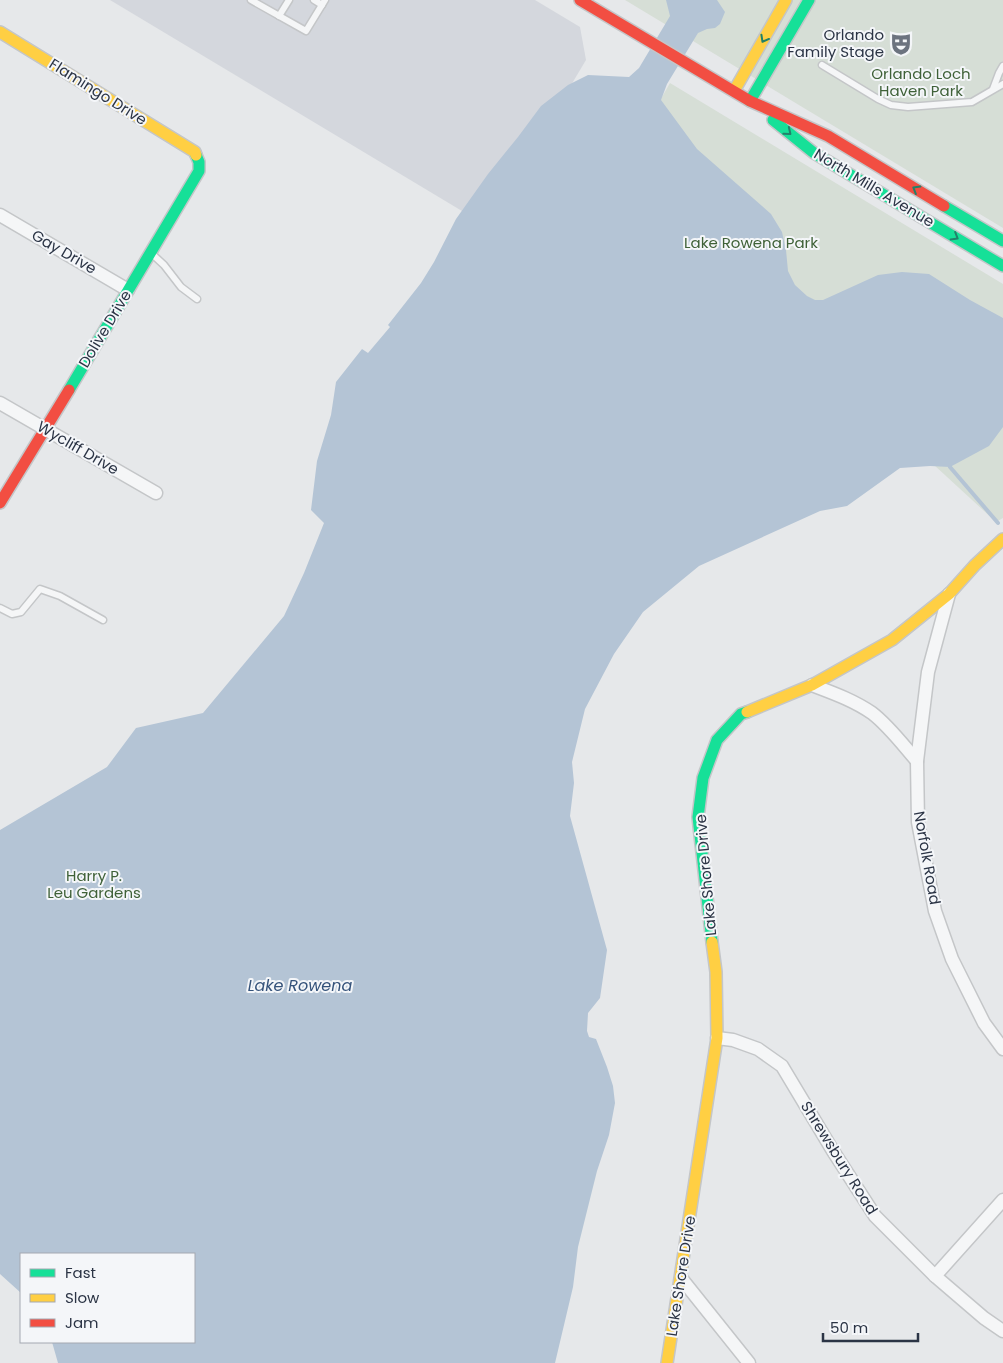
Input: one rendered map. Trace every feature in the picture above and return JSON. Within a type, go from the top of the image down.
[{"type":"street","name":"North Mills Avenue","points":[[580,0],[750,101],[828,136],[1003,241]]},
{"type":"street","points":[[734,92],[786,0]]},
{"type":"street","points":[[750,101],[809,0]]},
{"type":"street","name":"Flamingo Drive","points":[[0,32],[195,152]]},
{"type":"street","name":"North Mills Avenue","points":[[750,101],[814,153],[1003,266]]},
{"type":"street","name":"Dolive Drive","points":[[0,503],[199,171],[199,162],[195,152]]},
{"type":"street","name":"Gay Drive","points":[[0,215],[128,290]]},
{"type":"street","name":"Wycliff Drive","points":[[0,403],[156,493]]},
{"type":"street","name":"Lake Shore Drive","points":[[667,1363],[717,1038],[716,972],[698,816],[703,778],[716,740],[741,714],[812,685],[892,640],[949,594],[1003,538]]},
{"type":"street","name":"Norfolk Road","points":[[949,594],[928,672],[917,761],[918,822],[935,911],[952,959],[984,1023],[1003,1050]]},
{"type":"street","points":[[812,685],[849,700],[873,714],[917,761]]},
{"type":"street","name":"Shrewsbury Road","points":[[717,1038],[733,1040],[758,1049],[782,1066],[875,1216],[935,1276],[984,1318],[1003,1331]]},
{"type":"street","points":[[935,1276],[1003,1200]]},
{"type":"street","points":[[680,1278],[748,1363]]},
{"type":"lane","points":[[251,0],[306,31],[323,2],[314,0]]},
{"type":"lane","points":[[279,16],[289,0]]},
{"type":"lane","points":[[822,65],[878,99],[891,105],[908,108],[972,102],[1003,84]]},
{"type":"lane","points":[[993,89],[1003,66]]},
{"type":"lane","points":[[151,252],[181,287],[197,299]]},
{"type":"lane","points":[[0,608],[12,614],[21,612],[40,589],[60,596],[103,620]]},
{"type":"shaded area","points":[[110,0],[535,0],[580,27],[586,60],[487,226]]},
{"type":"green space","name":"Orlando Loch Haven Park","points":[[625,0],[1003,0],[1003,228]]},
{"type":"green space","name":"Lake Rowena Park","points":[[670,83],[1003,284],[1003,518],[996,522],[921,453],[627,158]]},
{"type":"water","name":"Lake Rowena","points":[[666,0],[717,0],[725,12],[720,24],[715,28],[698,33],[667,84],[661,100],[697,149],[771,214],[782,232],[788,271],[795,285],[807,296],[815,300],[823,300],[878,275],[902,272],[929,274],[1003,318],[1003,427],[989,446],[950,467],[900,468],[847,506],[820,511],[699,566],[643,612],[614,654],[585,709],[572,762],[574,783],[570,816],[607,950],[600,998],[588,1013],[587,1031],[589,1037],[596,1039],[607,1067],[613,1086],[615,1103],[609,1135],[597,1171],[578,1247],[573,1287],[555,1363],[58,1363],[52,1343],[195,1343],[195,1253],[20,1253],[20,1292],[0,1274],[0,830],[107,767],[136,728],[203,713],[284,616],[324,523],[311,510],[317,461],[331,415],[336,382],[362,349],[368,353],[390,327],[388,325],[421,283],[434,262],[456,219],[541,106],[568,85],[588,75],[629,77],[639,68],[670,16]]},
{"type":"waterway","points":[[950,467],[998,523]]},
{"type":"traffic: fast","points":[[750,101],[809,0]]},
{"type":"traffic: fast","points":[[773,120],[814,153],[1003,266]]},
{"type":"traffic: fast","points":[[69,390],[199,171],[199,162],[196,155]]},
{"type":"traffic: fast","points":[[944,206],[1003,241]]},
{"type":"traffic: fast","points":[[712,942],[698,817],[703,778],[717,740],[741,714],[747,712]]},
{"type":"traffic: slow","points":[[734,91],[786,0]]},
{"type":"traffic: slow","points":[[0,32],[195,152],[196,155]]},
{"type":"traffic: slow","points":[[747,712],[812,685],[892,640],[949,594],[975,565],[1003,539]]},
{"type":"traffic: slow","points":[[667,1363],[717,1038],[716,972],[712,942]]},
{"type":"traffic: jam","points":[[580,0],[750,101],[828,136],[944,206]]},
{"type":"traffic: jam","points":[[0,503],[69,390]]},
{"type":"place","name":"Orlando Family Stage","points":[[901,44]]},
{"type":"park label","name":"Harry P. Leu Gardens","points":[[94,884]]}]
